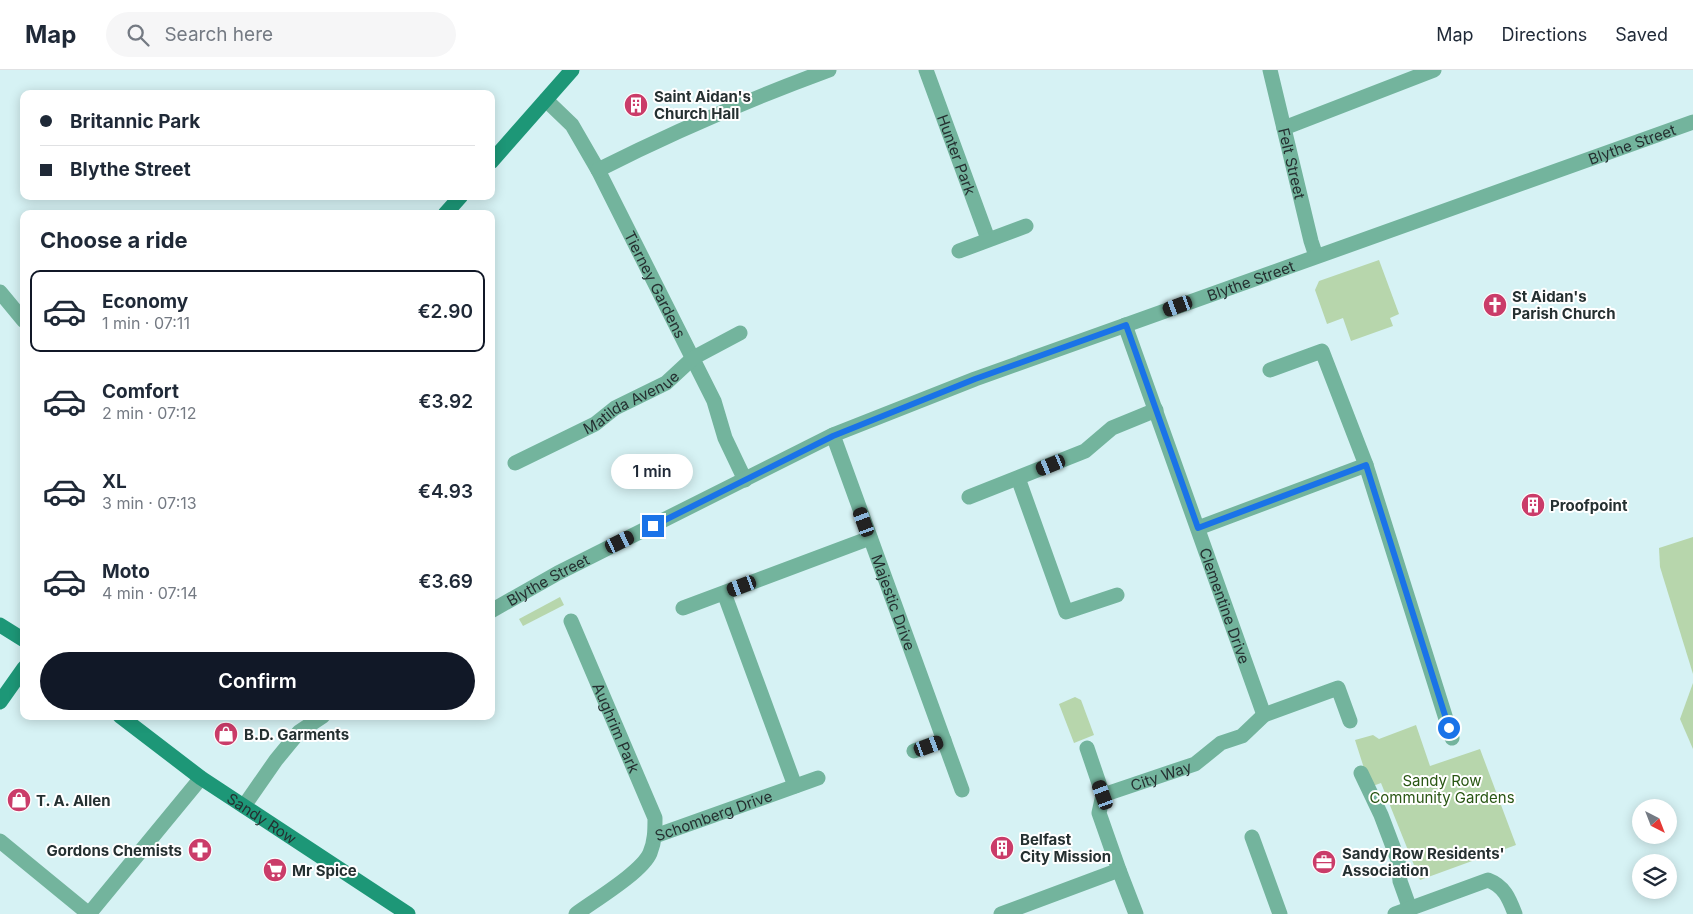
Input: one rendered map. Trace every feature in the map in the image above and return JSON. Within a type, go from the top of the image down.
[{"type":"main road","points":[[495,157],[572,70]]},
{"type":"main road","points":[[449,210],[457,200]]},
{"type":"main road","points":[[0,624],[20,637]]},
{"type":"main road","points":[[0,702],[20,674]]},
{"type":"main road","name":"Sandy Row","points":[[125,720],[201,778],[408,914]]},
{"type":"street","points":[[598,170],[692,124],[758,96],[829,70]]},
{"type":"street","name":"Hunter Park","points":[[926,70],[988,239]]},
{"type":"street","name":"Felt Street","points":[[1270,70],[1316,256]]},
{"type":"street","points":[[1284,128],[1434,70]]},
{"type":"street","name":"Tierney Gardens","points":[[546,100],[572,125],[598,170],[714,402],[725,438],[745,480]]},
{"type":"street","name":"Blythe Street","points":[[495,609],[558,573],[833,436],[975,379],[1693,122]]},
{"type":"street","points":[[959,251],[1026,226]]},
{"type":"street","points":[[0,292],[20,316]]},
{"type":"street","name":"Clementine Drive","points":[[1126,325],[1264,715]]},
{"type":"street","name":"Matilda Avenue","points":[[515,463],[595,424],[615,408],[666,383],[693,358],[740,333]]},
{"type":"street","points":[[1270,370],[1322,351],[1366,465],[1452,738]]},
{"type":"street","points":[[969,496],[1085,451],[1112,428],[1156,410]]},
{"type":"street","name":"Majestic Drive","points":[[833,436],[962,790]]},
{"type":"street","points":[[1198,528],[1366,465]]},
{"type":"street","points":[[1018,478],[1066,612],[1117,595]]},
{"type":"street","points":[[684,608],[870,538]]},
{"type":"street","points":[[724,593],[795,786]]},
{"type":"street","name":"Aughrim Park","points":[[571,621],[655,818],[655,836]]},
{"type":"street","name":"City Way","points":[[1103,795],[1195,764],[1221,743],[1242,736],[1264,715],[1338,688],[1350,722]]},
{"type":"street","points":[[244,806],[276,760],[300,732],[317,720]]},
{"type":"street","points":[[914,751],[944,740]]},
{"type":"street","points":[[1087,748],[1103,795],[1099,812],[1136,914]]},
{"type":"street","points":[[1361,773],[1381,815],[1398,860],[1400,881],[1410,908]]},
{"type":"street","points":[[0,842],[89,914],[201,778]]},
{"type":"street","name":"Schomberg Drive","points":[[576,914],[641,867],[650,853],[655,836],[818,778]]},
{"type":"street","points":[[1252,837],[1280,914]]},
{"type":"street","points":[[1001,914],[1119,870]]},
{"type":"street","points":[[1395,914],[1488,880],[1502,888],[1515,914]]},
{"type":"green space","points":[[1379,260],[1399,314],[1390,318],[1393,326],[1351,341],[1343,318],[1327,324],[1315,290],[1319,281]]},
{"type":"green space","points":[[1693,537],[1693,674],[1660,567],[1659,548]]},
{"type":"green space","points":[[560,597],[564,605],[523,626],[519,619]]},
{"type":"green space","points":[[1693,683],[1693,749],[1680,719]]},
{"type":"green space","points":[[1075,697],[1081,700],[1094,735],[1074,743],[1059,704]]},
{"type":"green space","name":"Sandy Row Community Gardens","points":[[1416,725],[1430,766],[1480,749],[1516,845],[1420,880],[1381,783],[1370,787],[1355,740],[1373,735],[1379,739]]},
{"type":"place","name":"Saint Aidan's Church Hall","points":[[636,105]]},
{"type":"place","name":"St Aidan's Parish Church","points":[[1495,305]]},
{"type":"place","name":"Proofpoint","points":[[1533,505]]},
{"type":"place","name":"B.D. Garments","points":[[226,734]]},
{"type":"place","name":"T. A. Allen","points":[[19,800]]},
{"type":"place","name":"Belfast City Mission","points":[[1002,848]]},
{"type":"place","name":"Gordons Chemists","points":[[200,850]]},
{"type":"place","name":"Sandy Row Residents' Association","points":[[1324,862]]},
{"type":"place","name":"Mr Spice","points":[[275,870]]},
{"type":"route","points":[[653,526],[833,436],[975,379],[1126,325],[1198,528],[1366,465],[1449,728]]}]
